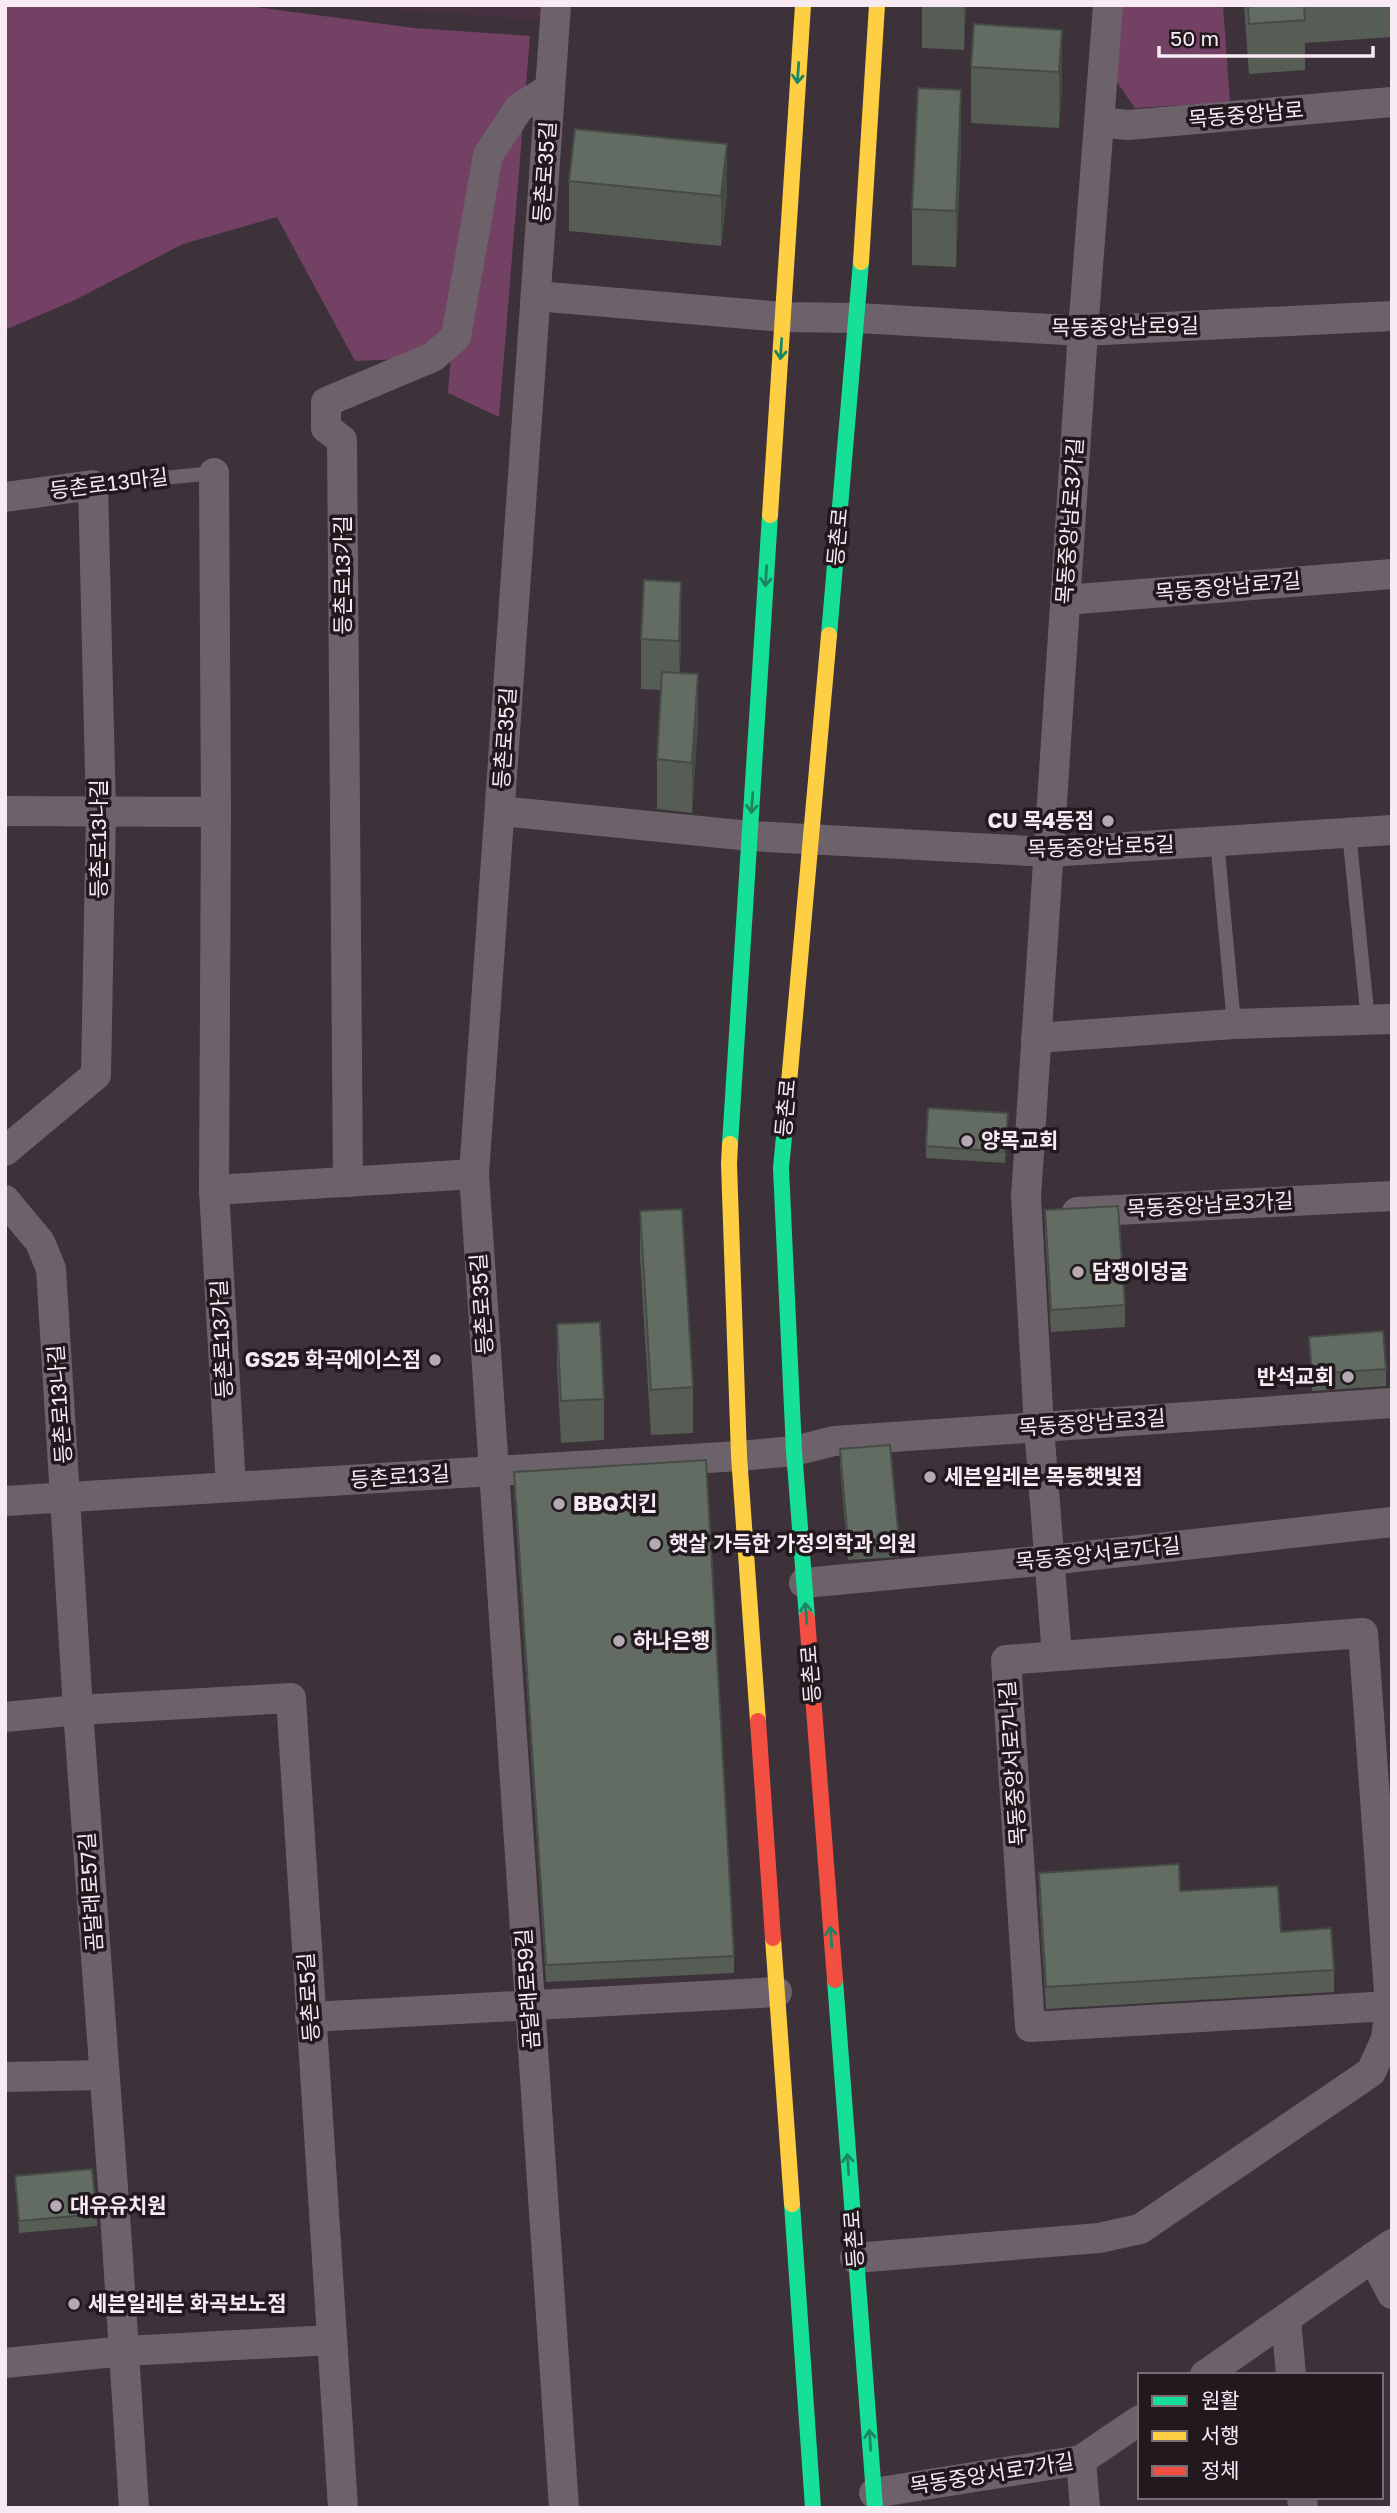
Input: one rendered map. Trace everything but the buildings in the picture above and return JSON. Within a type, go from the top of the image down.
[{"type":"main road","points":[[803,5],[729,1164],[739,1456],[812,2508]]},
{"type":"main road","name":"등촌로","points":[[874,2500],[794,1451],[780,1168],[858,318],[877,5]]},
{"type":"street","name":"등촌로35길","points":[[493,1471],[474,1174],[556,5]]},
{"type":"street","name":"목동중앙남로3가길","points":[[1057,1656],[1039,1427],[1027,1186],[1083,331],[1108,5]]},
{"type":"street","name":"등촌로13가길","points":[[348,1182],[342,440],[326,428],[326,402],[433,357],[456,337],[488,155],[519,108],[550,88]]},
{"type":"street","name":"목동중앙남로","points":[[1099,122],[1128,125],[1392,102]]},
{"type":"street","points":[[536,296],[783,317],[858,318]]},
{"type":"street","name":"목동중앙남로9길","points":[[858,318],[1083,331],[1392,316]]},
{"type":"street","name":"등촌로13가길","points":[[214,472],[214,1190],[230,1487]]},
{"type":"street","name":"등촌로13마길","points":[[5,497],[93,485]]},
{"type":"street","name":"등촌로13나길","points":[[5,1151],[96,1075],[101,811],[93,485]]},
{"type":"street","name":"목동중앙남로7길","points":[[1065,600],[1392,574]]},
{"type":"street","points":[[5,811],[216,813]]},
{"type":"street","points":[[500,811],[810,840]]},
{"type":"street","name":"목동중앙남로5길","points":[[810,840],[1049,852],[1392,830]]},
{"type":"street","points":[[1036,1038],[1234,1024],[1380,1020]]},
{"type":"street","points":[[214,1190],[474,1174]]},
{"type":"street","name":"목동중앙남로3가길","points":[[1027,1215],[1392,1196]]},
{"type":"street","name":"등촌로13나길","points":[[5,1200],[40,1242],[51,1269],[66,1497]]},
{"type":"street","name":"목동중앙남로3길","points":[[794,1451],[834,1441],[1392,1402]]},
{"type":"street","name":"등촌로13길","points":[[5,1501],[794,1451]]},
{"type":"street","name":"곰달래로59길","points":[[493,1471],[564,2508]]},
{"type":"street","name":"곰달래로57길","points":[[66,1497],[78,1710],[134,2508]]},
{"type":"street","name":"목동중앙서로7다길","points":[[804,1583],[1049,1560],[1392,1522]]},
{"type":"street","name":"목동중앙서로7나길","points":[[855,2258],[1099,2238],[1140,2229],[1371,2072],[1386,2039],[1391,2005],[1363,1633],[1006,1660],[1030,2027],[1391,2005]]},
{"type":"street","name":"등촌로5길","points":[[78,1710],[291,1698],[343,2508]]},
{"type":"street","points":[[5,1717],[78,1710]]},
{"type":"street","points":[[310,2017],[777,1992]]},
{"type":"street","points":[[5,2077],[104,2074]]},
{"type":"street","points":[[1208,2373],[1382,2250],[1392,2294]]},
{"type":"street","points":[[1286,2319],[1291,2373]]},
{"type":"street","points":[[5,2363],[125,2351],[332,2340]]},
{"type":"street","name":"목동중앙서로7가길","points":[[874,2500],[1081,2460],[1138,2421]]},
{"type":"street","points":[[1081,2460],[1085,2508]]},
{"type":"lane","name":"등촌로13마길","points":[[93,485],[214,472]]},
{"type":"lane","points":[[1349,832],[1380,1020]]},
{"type":"lane","points":[[1217,841],[1234,1024]]},
{"type":"shaded area","points":[[5,5],[240,5],[414,28],[530,36],[499,417],[448,393],[451,357],[355,361],[277,217],[183,244],[75,300],[5,330]]},
{"type":"shaded area","points":[[337,5],[543,5],[542,20]]},
{"type":"shaded area","points":[[1121,5],[1223,5],[1230,102],[1135,108],[1114,78]]},
{"type":"traffic: fast","points":[[829,635],[861,262]]},
{"type":"traffic: fast","points":[[730,1144],[770,515]]},
{"type":"traffic: fast","points":[[787,1105],[781,1168],[794,1451],[807,1618]]},
{"type":"traffic: fast","points":[[835,1980],[875,2508]]},
{"type":"traffic: fast","points":[[792,2204],[813,2508]]},
{"type":"traffic: slow","points":[[770,515],[803,5]]},
{"type":"traffic: slow","points":[[861,262],[877,5]]},
{"type":"traffic: slow","points":[[787,1105],[829,635]]},
{"type":"traffic: slow","points":[[730,1144],[739,1456],[758,1721]]},
{"type":"traffic: slow","points":[[773,1938],[792,2204]]},
{"type":"traffic: jam","points":[[807,1618],[835,1980]]},
{"type":"traffic: jam","points":[[758,1721],[773,1938]]},
{"type":"place","name":"CU 목4동점","points":[[1108,821]]},
{"type":"place","name":"양목교회","points":[[967,1141]]},
{"type":"place","name":"담쟁이덩굴","points":[[1078,1272]]},
{"type":"place","name":"GS25 화곡에이스점","points":[[435,1360]]},
{"type":"place","name":"반석교회","points":[[1348,1377]]},
{"type":"place","name":"세븐일레븐 목동햇빛점","points":[[930,1477]]},
{"type":"place","name":"BBQ치킨","points":[[559,1504]]},
{"type":"place","name":"햇살 가득한 가정의학과 의원","points":[[655,1544]]},
{"type":"place","name":"하나은행","points":[[619,1641]]},
{"type":"place","name":"대유유치원","points":[[56,2206]]},
{"type":"place","name":"세븐일레븐 화곡보노점","points":[[74,2304]]}]
